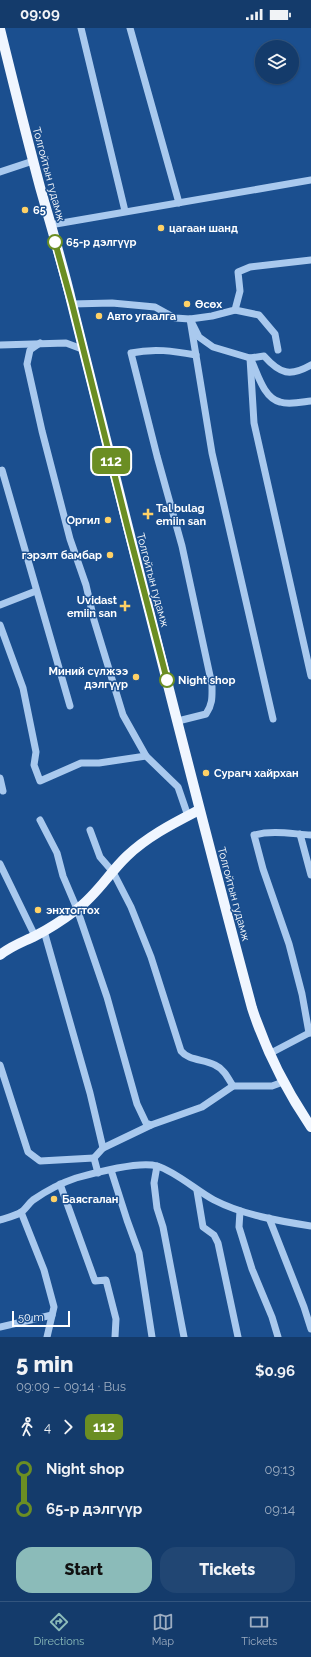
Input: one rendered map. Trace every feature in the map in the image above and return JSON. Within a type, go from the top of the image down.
[{"type":"main road","name":"Толгойтын гудамж","points":[[0,29],[33,161],[72,304],[82,349],[178,721],[199,810],[252,1008],[269,1054],[283,1082],[311,1127]]},
{"type":"main road","points":[[0,955],[9,948],[40,933],[77,909],[96,892],[125,857],[138,846],[152,836],[199,810]]},
{"type":"street","points":[[81,28],[125,211]]},
{"type":"street","points":[[130,28],[179,203]]},
{"type":"street","points":[[0,172],[33,161]]},
{"type":"street","points":[[50,224],[311,180]]},
{"type":"street","points":[[235,310],[240,291],[238,272],[250,267],[311,260]]},
{"type":"street","points":[[72,304],[112,303],[155,307],[175,318],[190,319],[212,316],[235,310],[259,315],[275,334],[278,350]]},
{"type":"street","points":[[190,319],[212,454],[272,719]]},
{"type":"street","points":[[190,319],[199,337],[208,344],[228,352],[250,358],[264,356],[274,367],[285,373],[298,372],[311,365]]},
{"type":"street","points":[[40,343],[30,350],[27,364],[42,431],[70,539],[86,585],[94,620],[123,715],[146,756],[178,787],[188,816]]},
{"type":"street","points":[[0,345],[66,343],[82,349]]},
{"type":"street","points":[[178,721],[206,714],[211,707],[212,685],[182,546],[131,353],[146,350],[170,350],[196,355]]},
{"type":"street","points":[[250,358],[272,399],[280,403],[311,401]]},
{"type":"street","points":[[250,358],[254,423],[311,676]]},
{"type":"street","points":[[2,470],[70,706]]},
{"type":"street","points":[[0,605],[36,591]]},
{"type":"street","points":[[0,625],[23,688],[36,752],[34,765],[40,781],[81,763],[99,763],[146,756]]},
{"type":"street","points":[[0,778],[3,791]]},
{"type":"street","points":[[40,820],[57,853],[63,876],[77,909],[107,997],[136,1104],[146,1123],[151,1125]]},
{"type":"street","points":[[90,830],[100,857],[113,872],[131,907],[151,957],[181,1051],[185,1056],[215,1065],[222,1070],[233,1086]]},
{"type":"street","points":[[269,1054],[310,1033],[289,944],[263,869],[254,835],[262,833],[289,832],[311,834]]},
{"type":"street","points":[[300,834],[311,875]]},
{"type":"street","points":[[0,864],[40,933],[90,1093],[103,1148]]},
{"type":"street","points":[[0,1065],[28,1152],[40,1161],[94,1158],[103,1148],[151,1125],[202,1107],[233,1086],[272,1086],[283,1082]]},
{"type":"street","points":[[94,1158],[98,1173]]},
{"type":"street","points":[[0,1220],[21,1212],[32,1201],[60,1184],[111,1170],[137,1166],[157,1166],[177,1176],[197,1191],[240,1211],[311,1226]]},
{"type":"street","points":[[157,1166],[154,1182],[157,1208],[163,1226],[184,1337]]},
{"type":"street","points":[[111,1170],[139,1253],[152,1337]]},
{"type":"street","points":[[60,1184],[95,1281],[106,1280],[116,1319],[115,1337]]},
{"type":"street","points":[[197,1191],[204,1227],[214,1235],[218,1243],[238,1337]]},
{"type":"street","points":[[240,1211],[239,1227],[241,1234],[252,1269],[272,1317],[278,1337]]},
{"type":"street","points":[[21,1212],[44,1270],[54,1307],[47,1337]]},
{"type":"street","points":[[269,1218],[304,1307],[311,1329]]},
{"type":"street","points":[[0,1327],[52,1315]]},
{"type":"bus line","name":"112","points":[[55,242],[167,680]]},
{"type":"place","name":"65","points":[[25,210]]},
{"type":"place","name":"цагаан шанд","points":[[161,228]]},
{"type":"place","name":"65-р дэлгүүр","points":[[55,242]]},
{"type":"place","name":"Өсөх","points":[[187,304]]},
{"type":"place","name":"Авто угаалга","points":[[99,316]]},
{"type":"place","name":"Tal bulag emiin san","points":[[148,514]]},
{"type":"place","name":"Оргил","points":[[108,520]]},
{"type":"place","name":"гэрэлт бамбар","points":[[110,555]]},
{"type":"place","name":"Uvidast emiin san","points":[[125,606]]},
{"type":"place","name":"Миний сүлжээ дэлгүүр","points":[[136,677]]},
{"type":"place","name":"Night shop","points":[[167,680]]},
{"type":"place","name":"Сурагч хайрхан","points":[[206,773]]},
{"type":"place","name":"энхтогтох","points":[[38,910]]},
{"type":"place","name":"Баясгалан","points":[[54,1199]]}]
